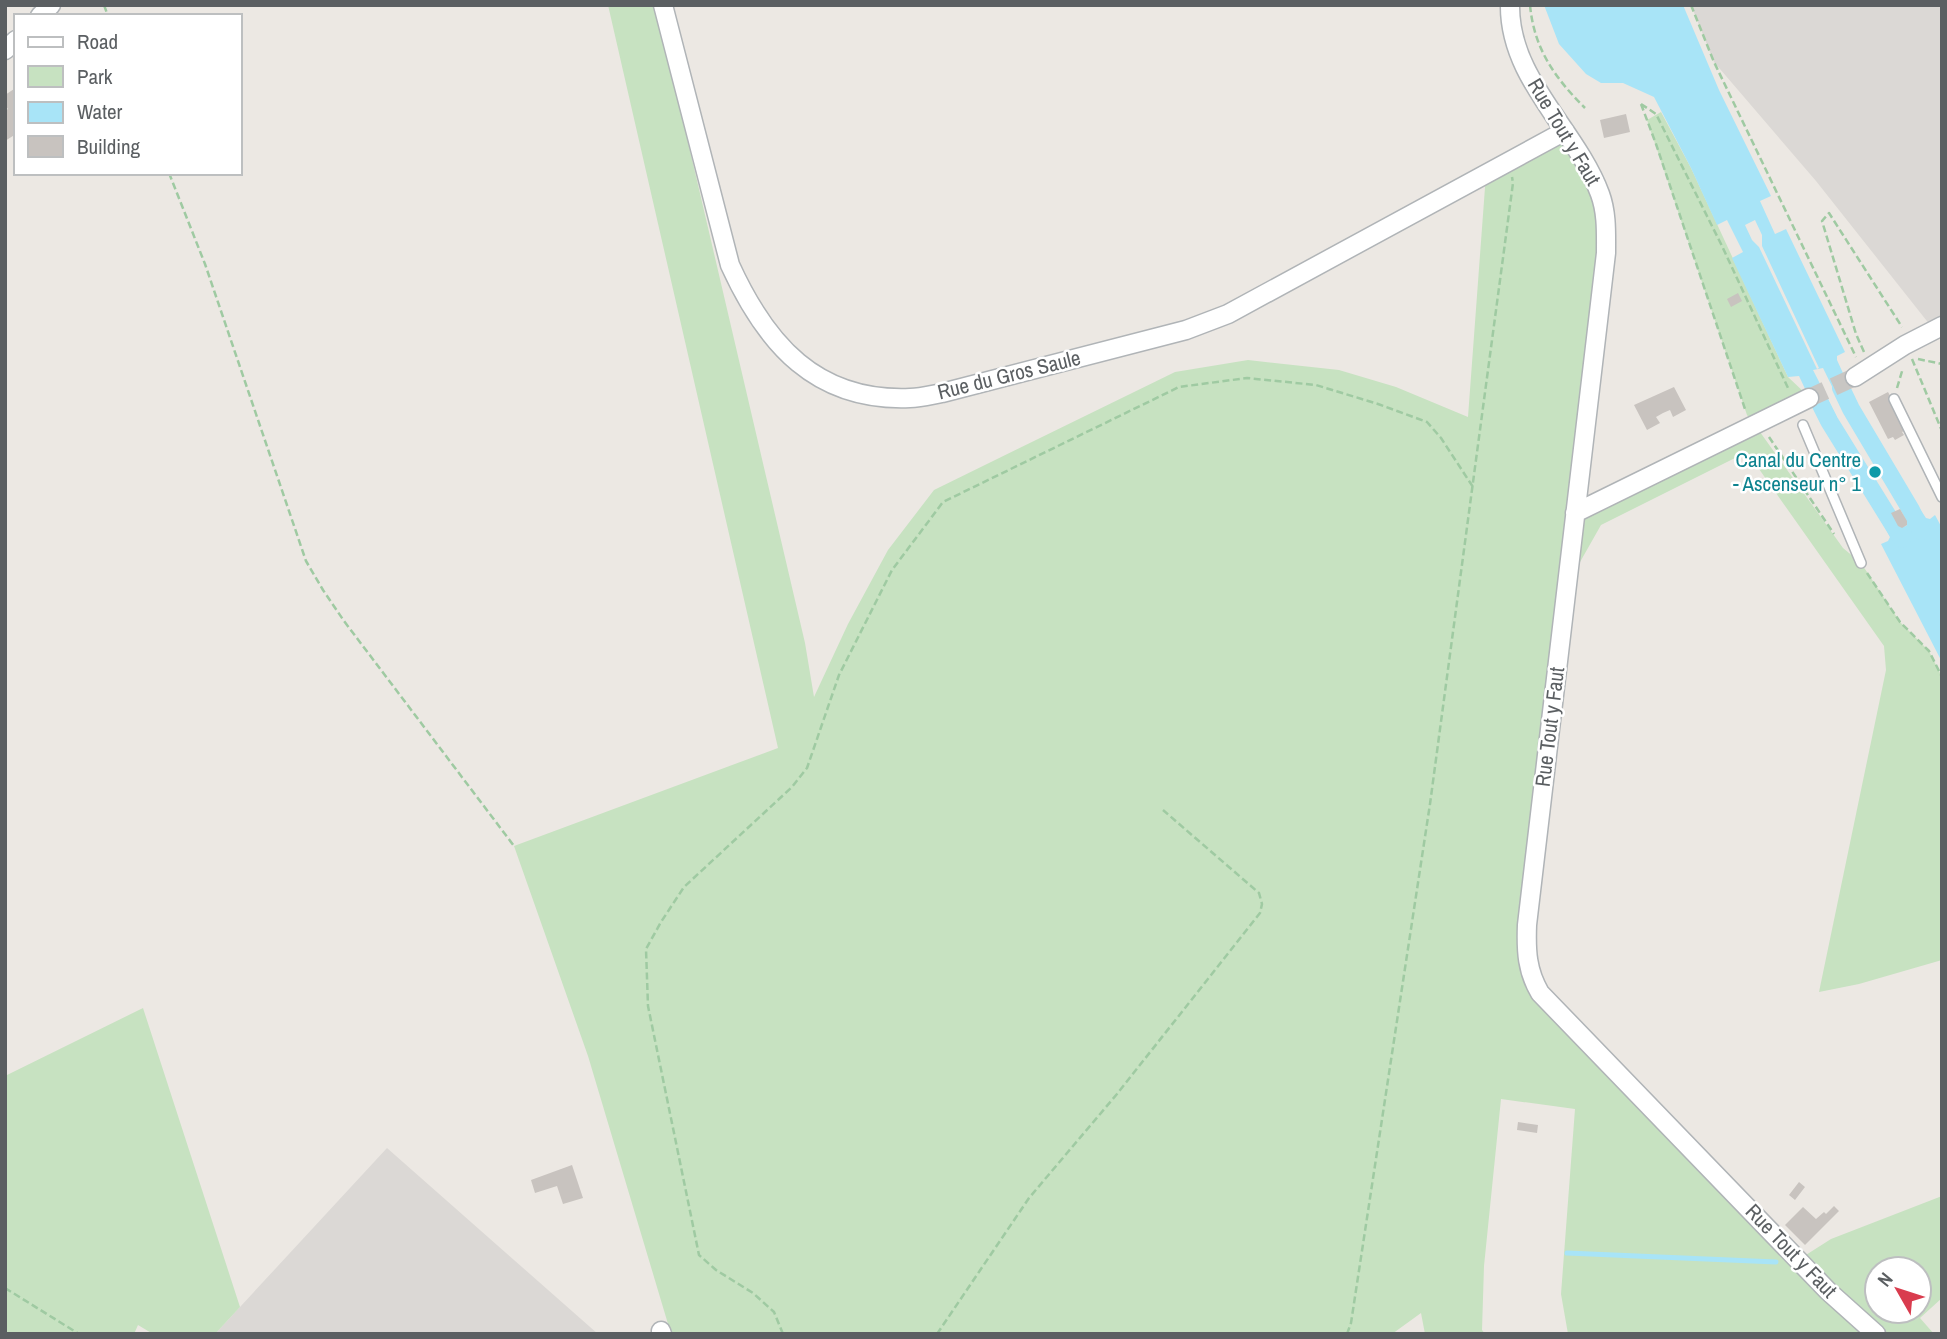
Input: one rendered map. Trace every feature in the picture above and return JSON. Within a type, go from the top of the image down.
[{"type":"street","name":"Rue du Gros Saule","points":[[663,5],[730,265],[741,290],[769,334],[791,358],[827,382],[853,392],[882,398],[912,398],[942,393],[1197,326],[1228,314],[1565,131]]},
{"type":"street","name":"Rue Tout y Faut","points":[[1510,5],[1520,56],[1532,82],[1582,158],[1601,195],[1606,220],[1606,253],[1527,925],[1526,952],[1532,979],[1539,993],[1821,1283],[1876,1334]]},
{"type":"street","points":[[1855,377],[1907,355],[1942,326]]},
{"type":"street","points":[[1576,513],[1754,425],[1800,397]]},
{"type":"lane","points":[[1894,399],[1942,498]]},
{"type":"lane","points":[[1803,425],[1861,563]]},
{"type":"path","points":[[1530,5],[1540,46],[1550,67],[1563,86],[1585,108]]},
{"type":"path","points":[[1691,5],[1714,62],[1856,358],[1864,352],[1856,334],[1822,220],[1829,213],[1905,332],[1907,355],[1942,430]]},
{"type":"path","points":[[1754,425],[1747,415],[1641,104],[1656,114],[1800,397]]},
{"type":"path","points":[[1347,1334],[1351,1323],[1430,804],[1513,183],[1510,162]]},
{"type":"path","points":[[170,175],[205,264],[306,561],[344,621],[514,846]]},
{"type":"path","points":[[1907,355],[1942,364]]},
{"type":"path","points":[[1894,399],[1907,355]]},
{"type":"path","points":[[783,1334],[774,1312],[753,1293],[716,1270],[699,1255],[648,1006],[646,949],[684,887],[792,787],[807,768],[839,675],[892,570],[943,502],[1179,387],[1247,378],[1316,385],[1427,422],[1441,438],[1473,487]]},
{"type":"path","points":[[937,1334],[1029,1198],[1117,1094],[1260,913],[1262,904],[1259,893],[1163,810]]},
{"type":"path","points":[[5,1288],[79,1334]]},
{"type":"shaded area","points":[[1691,5],[1942,5],[1942,326],[1934,330],[1816,181],[1714,62]]},
{"type":"shaded area","points":[[387,1148],[598,1334],[215,1334]]},
{"type":"green space","points":[[608,5],[656,5],[805,643],[814,697],[848,624],[888,550],[934,490],[1175,372],[1248,360],[1339,370],[1396,387],[1468,417],[1486,174],[1565,131],[1606,220],[1576,512],[1754,424],[1747,415],[1647,120],[1661,112],[1691,168],[1788,377],[1806,394],[1755,425],[1843,548],[1861,563],[1900,622],[1929,651],[1942,677],[1942,960],[1859,984],[1819,992],[1886,670],[1884,646],[1747,452],[1601,525],[1567,585],[1529,968],[1798,1260],[1831,1239],[1942,1196],[1942,1298],[1933,1306],[1933,1255],[1863,1255],[1863,1325],[1926,1325],[1934,1334],[1568,1334],[1561,1294],[1575,1109],[1501,1099],[1484,1266],[1482,1330],[1485,1334],[1425,1334],[1421,1313],[1392,1334],[671,1334],[588,1056],[514,846],[778,748]]},
{"type":"green space","points":[[143,1008],[240,1307],[215,1334],[153,1334],[138,1325],[134,1334],[5,1334],[5,1076]]},
{"type":"water","points":[[1544,5],[1683,5],[1719,90],[1771,196],[1760,201],[1775,234],[1786,229],[1845,352],[1837,356],[1837,360],[1858,406],[1845,413],[1823,368],[1813,370],[1837,417],[1822,425],[1799,376],[1788,377],[1732,258],[1743,252],[1727,220],[1717,225],[1654,97],[1623,83],[1601,83],[1586,74],[1559,44]]},
{"type":"water","points":[[1918,506],[1926,518],[1930,519],[1935,515],[1942,528],[1942,662],[1881,544],[1890,537],[1883,524],[1893,519],[1898,527],[1903,528],[1907,521],[1903,514]]},
{"type":"pier","points":[[1755,220],[1762,235],[1762,246],[1819,368],[1817,369],[1759,247],[1752,240],[1745,225]]},
{"type":"building","points":[[14,89],[14,135],[5,141],[5,111],[8,109],[5,95]]},
{"type":"building","points":[[1626,114],[1630,132],[1604,138],[1600,120]]},
{"type":"building","points":[[1738,293],[1742,301],[1731,307],[1727,299]]},
{"type":"building","points":[[1674,387],[1686,410],[1673,417],[1670,410],[1663,413],[1656,417],[1660,423],[1647,430],[1634,405]]},
{"type":"building","points":[[1888,392],[1908,429],[1895,440],[1893,437],[1888,439],[1869,402]]},
{"type":"building","points":[[1900,509],[1907,521],[1907,525],[1902,528],[1891,513]]},
{"type":"building","points":[[1518,1122],[1538,1125],[1537,1133],[1517,1130]]},
{"type":"building","points":[[572,1165],[583,1198],[563,1204],[557,1186],[535,1193],[531,1180]]},
{"type":"building","points":[[1799,1182],[1805,1187],[1795,1200],[1789,1195]]},
{"type":"building","points":[[1834,1206],[1839,1211],[1805,1245],[1785,1225],[1803,1207],[1816,1219]]},
{"type":"waterway","points":[[1841,388],[1921,531]]},
{"type":"waterway","points":[[1819,401],[1902,539]]},
{"type":"waterway","points":[[1567,1253],[1776,1262]]},
{"type":"tunnel","points":[[1809,398],[1855,377]]},
{"type":"place","name":"Canal du Centre - Ascenseur n° 1","points":[[1875,472]]}]
